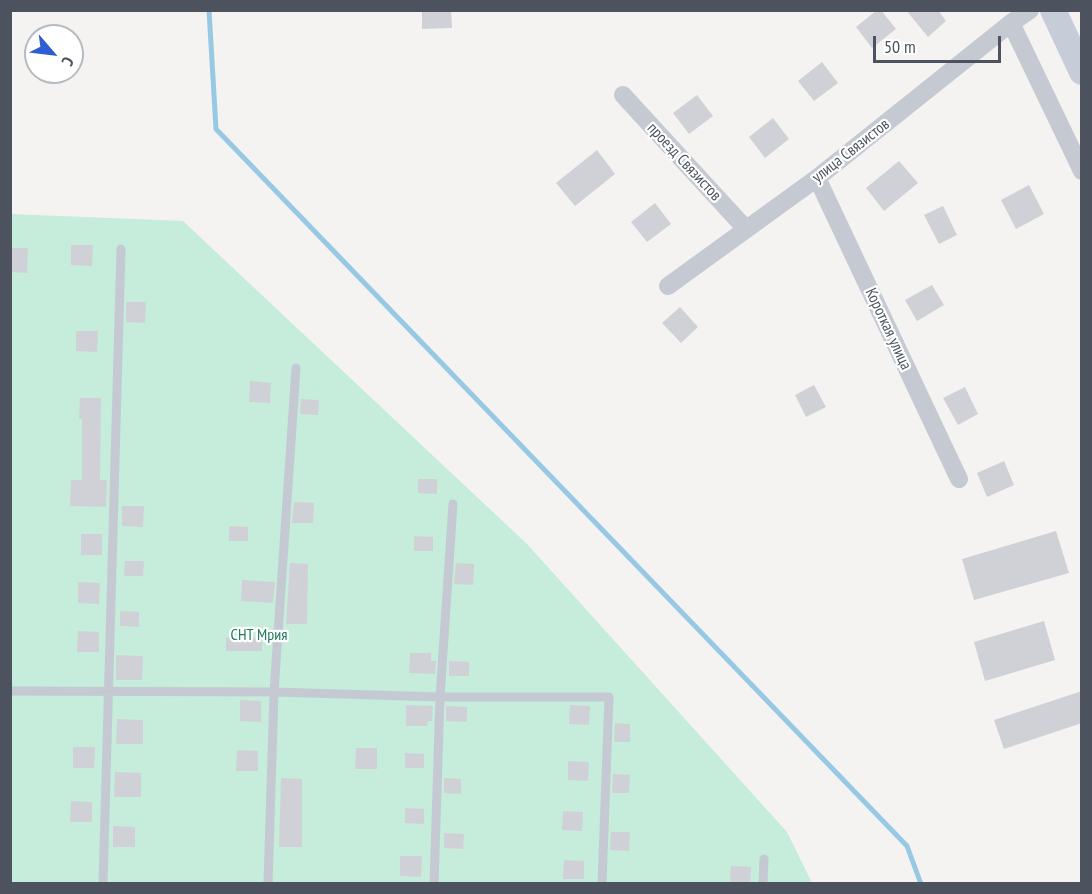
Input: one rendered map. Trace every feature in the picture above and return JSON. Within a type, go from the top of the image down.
[{"type":"street","name":"улица Связистов","points":[[668,286],[817,178],[1030,10]]},
{"type":"street","points":[[1053,10],[1082,72]]},
{"type":"street","points":[[1011,23],[1082,171]]},
{"type":"street","name":"проезд Связистов","points":[[623,95],[746,230]]},
{"type":"street","name":"Короткая улица","points":[[817,178],[959,479]]},
{"type":"lane","points":[[103,884],[121,249]]},
{"type":"lane","points":[[268,884],[274,692],[296,368]]},
{"type":"lane","points":[[434,884],[440,698],[453,504]]},
{"type":"lane","points":[[10,691],[274,692],[440,698],[609,697],[602,884]]},
{"type":"lane","points":[[763,884],[764,859]]},
{"type":"green space","name":"СНТ Мрия","points":[[11,214],[183,221],[527,544],[787,832],[812,883],[11,884]]},
{"type":"building","points":[[422,10],[451,10],[452,28],[422,29]]},
{"type":"building","points":[[877,10],[881,10],[896,29],[872,48],[856,27]]},
{"type":"building","points":[[906,10],[938,10],[946,21],[928,37]]},
{"type":"building","points":[[822,62],[838,83],[814,101],[798,81]]},
{"type":"building","points":[[697,95],[713,116],[689,134],[673,113]]},
{"type":"building","points":[[773,118],[789,139],[765,158],[749,137]]},
{"type":"building","points":[[597,150],[615,174],[575,206],[556,183]]},
{"type":"building","points":[[899,161],[918,183],[884,211],[866,188]]},
{"type":"building","points":[[1029,185],[1044,214],[1016,229],[1001,200]]},
{"type":"building","points":[[655,203],[671,224],[647,242],[631,222]]},
{"type":"building","points":[[943,206],[957,235],[939,244],[924,215]]},
{"type":"building","points":[[71,245],[93,245],[92,266],[71,265]]},
{"type":"building","points":[[10,248],[28,248],[27,273],[10,272]]},
{"type":"building","points":[[932,285],[944,305],[917,321],[905,300]]},
{"type":"building","points":[[126,302],[146,302],[145,323],[126,322]]},
{"type":"building","points":[[680,307],[698,327],[681,343],[662,323]]},
{"type":"building","points":[[76,331],[98,331],[97,352],[76,351]]},
{"type":"building","points":[[250,381],[271,383],[270,403],[249,402]]},
{"type":"building","points":[[814,385],[826,407],[806,417],[795,395]]},
{"type":"building","points":[[965,387],[978,414],[958,425],[943,398]]},
{"type":"building","points":[[80,398],[101,398],[100,480],[107,480],[106,507],[70,506],[71,480],[82,480]]},
{"type":"building","points":[[301,399],[319,400],[318,415],[300,414]]},
{"type":"building","points":[[1004,461],[1014,485],[987,497],[977,473]]},
{"type":"building","points":[[418,479],[437,479],[437,494],[418,493]]},
{"type":"building","points":[[294,502],[314,503],[313,523],[292,523]]},
{"type":"building","points":[[122,506],[144,506],[143,527],[122,526]]},
{"type":"building","points":[[229,526],[248,527],[248,541],[229,541]]},
{"type":"building","points":[[1056,531],[1069,573],[974,600],[962,559]]},
{"type":"building","points":[[81,534],[102,534],[102,555],[81,555]]},
{"type":"building","points":[[414,536],[433,537],[433,551],[414,551]]},
{"type":"building","points":[[125,561],[144,561],[143,576],[124,576]]},
{"type":"building","points":[[290,563],[308,564],[307,624],[286,624]]},
{"type":"building","points":[[456,563],[474,564],[473,585],[454,584]]},
{"type":"building","points":[[242,580],[275,582],[273,603],[241,601]]},
{"type":"building","points":[[78,582],[100,583],[99,604],[78,603]]},
{"type":"building","points":[[120,611],[139,612],[139,627],[120,626]]},
{"type":"building","points":[[1044,621],[1055,660],[985,681],[974,642]]},
{"type":"building","points":[[78,631],[99,632],[99,652],[77,652]]},
{"type":"building","points":[[226,637],[262,638],[262,651],[226,651]]},
{"type":"building","points":[[410,653],[431,653],[431,661],[436,661],[435,674],[409,673]]},
{"type":"building","points":[[116,655],[143,656],[142,680],[116,680]]},
{"type":"building","points":[[449,661],[469,662],[469,676],[449,676]]},
{"type":"building","points":[[1082,691],[1082,723],[1004,749],[994,720]]},
{"type":"building","points":[[240,700],[261,701],[261,722],[240,721]]},
{"type":"building","points":[[406,705],[433,706],[432,721],[428,721],[427,726],[406,726]]},
{"type":"building","points":[[570,705],[590,706],[589,725],[569,724]]},
{"type":"building","points":[[446,706],[467,707],[467,722],[446,721]]},
{"type":"building","points":[[117,719],[143,720],[143,744],[116,744]]},
{"type":"building","points":[[615,723],[630,724],[630,742],[614,742]]},
{"type":"building","points":[[73,747],[95,747],[94,768],[73,768]]},
{"type":"building","points":[[356,748],[377,748],[377,769],[355,769]]},
{"type":"building","points":[[237,750],[258,751],[258,771],[236,771]]},
{"type":"building","points":[[405,753],[424,754],[424,768],[405,768]]},
{"type":"building","points":[[568,761],[589,762],[588,781],[568,780]]},
{"type":"building","points":[[115,772],[141,773],[141,797],[114,797]]},
{"type":"building","points":[[613,774],[630,775],[629,793],[612,793]]},
{"type":"building","points":[[281,778],[302,779],[302,847],[279,847]]},
{"type":"building","points":[[444,778],[461,779],[461,794],[444,793]]},
{"type":"building","points":[[71,801],[92,802],[92,822],[70,822]]},
{"type":"building","points":[[405,808],[424,809],[424,824],[405,823]]},
{"type":"building","points":[[563,811],[583,812],[582,831],[562,830]]},
{"type":"building","points":[[113,826],[135,827],[135,847],[113,847]]},
{"type":"building","points":[[611,832],[630,832],[629,851],[610,850]]},
{"type":"building","points":[[444,833],[464,834],[463,849],[444,848]]},
{"type":"building","points":[[400,856],[422,856],[421,877],[400,876]]},
{"type":"building","points":[[564,860],[584,861],[584,879],[563,879]]},
{"type":"building","points":[[731,866],[751,867],[750,884],[730,884]]},
{"type":"waterway","points":[[209,10],[216,129],[907,846],[921,884]]}]
